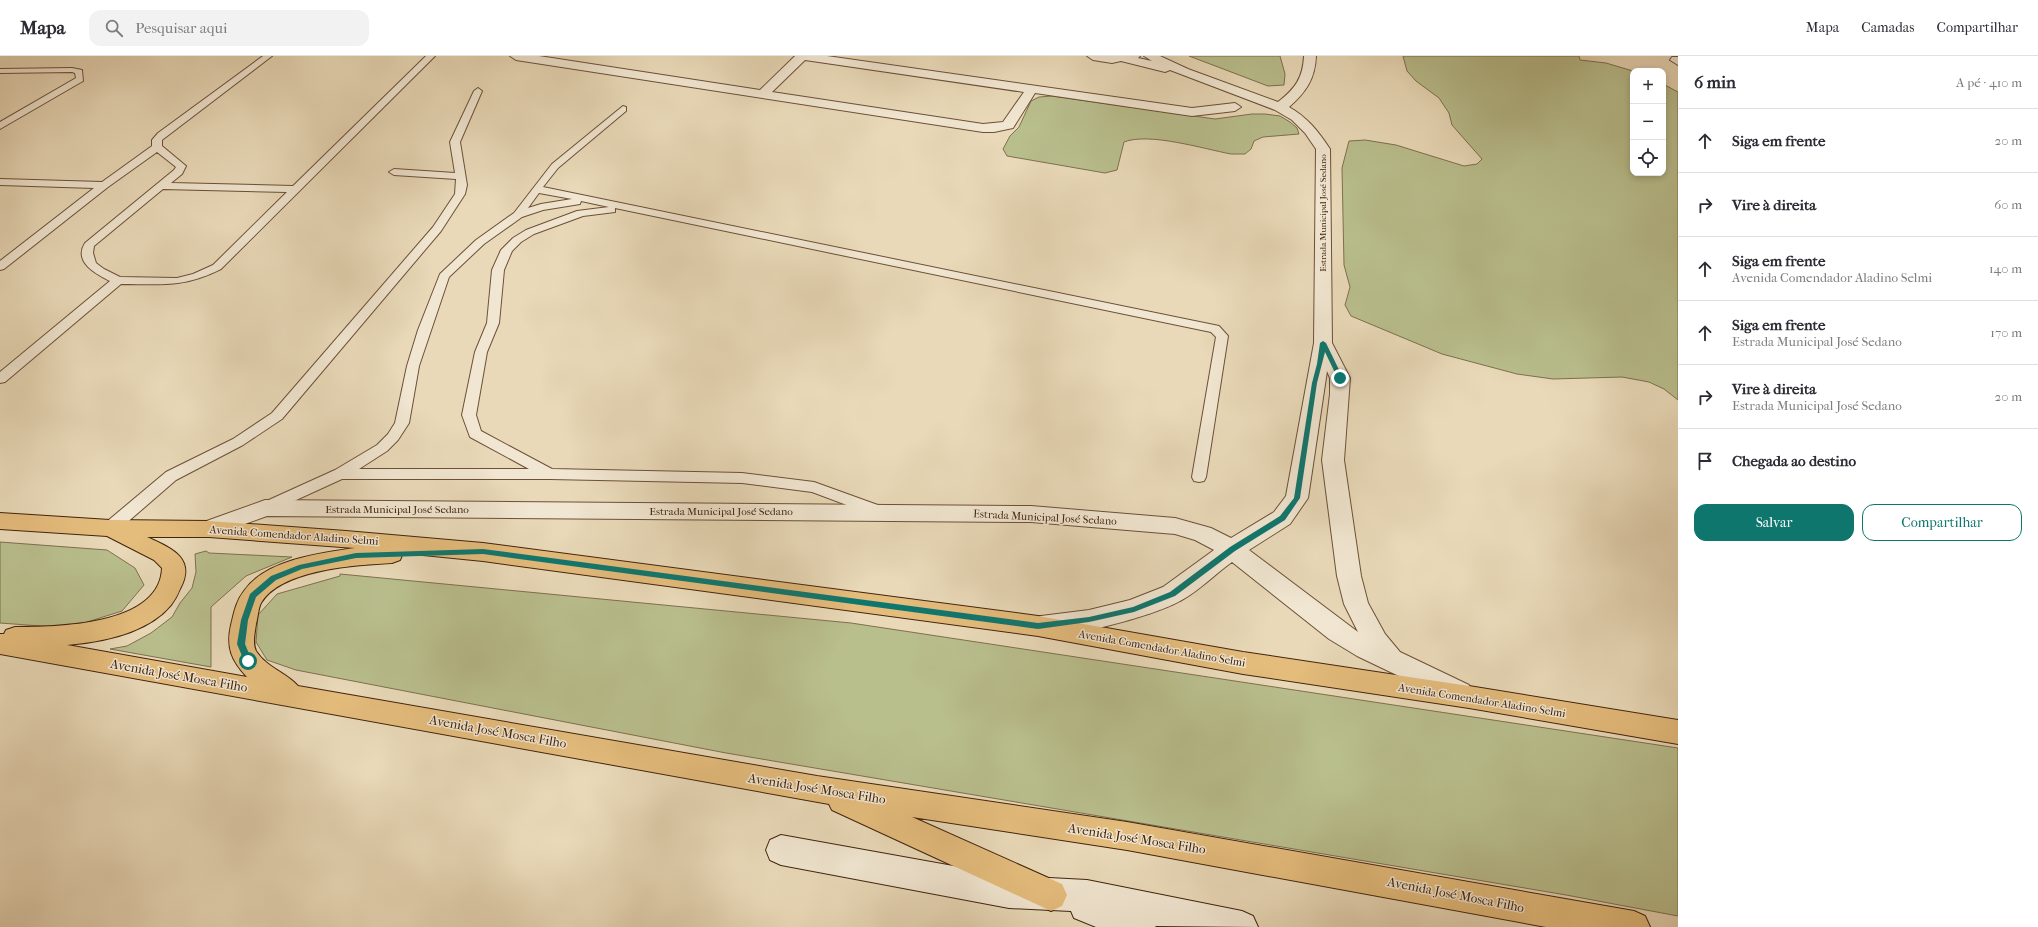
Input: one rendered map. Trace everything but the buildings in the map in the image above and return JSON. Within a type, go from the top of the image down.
[{"type":"main road","name":"Avenida Comendador Aladino Selmi","points":[[0,521],[110,528],[209,529],[346,539],[483,552],[1038,626],[1243,663],[1469,697],[1678,732]]},
{"type":"main road","points":[[0,636],[25,637],[81,634],[116,627],[137,619],[162,600],[173,580],[174,565],[162,554],[110,528]]},
{"type":"main road","points":[[292,694],[275,685],[248,661],[241,644],[244,620],[253,596],[273,578],[301,567],[356,556],[483,552]]},
{"type":"main road","name":"Avenida José Mosca Filho","points":[[0,644],[292,694],[817,789],[1127,836],[1326,870],[1634,927]]},
{"type":"main road","points":[[817,789],[1051,895]]},
{"type":"street","points":[[516,56],[994,128],[1008,125],[1012,122],[1032,89]]},
{"type":"street","points":[[764,94],[802,56],[1192,112],[1235,107]]},
{"type":"street","points":[[1080,56],[1122,58],[1134,56]]},
{"type":"street","name":"Estrada Municipal José Sedano","points":[[1038,626],[1089,620],[1134,609],[1172,594],[1232,549],[1282,518],[1297,498],[1315,383],[1323,343],[1323,149],[1310,130],[1297,117],[1280,107],[1184,72],[1150,56]]},
{"type":"street","points":[[1280,107],[1301,90],[1308,73],[1310,56]]},
{"type":"street","name":"Estrada Municipal José Sedano","points":[[1122,58],[1184,72]]},
{"type":"street","name":"Estrada Municipal José Sedano","points":[[1323,343],[1340,378],[1340,394],[1333,460],[1349,576],[1356,604],[1376,641],[1392,660]]},
{"type":"street","name":"Estrada Municipal José Sedano","points":[[209,529],[265,508],[1032,514],[1175,526],[1203,534],[1232,549],[1338,632],[1366,649],[1469,697]]},
{"type":"street","points":[[781,850],[1009,892],[1087,896],[1242,927]]},
{"type":"street","points":[[1051,895],[1140,927]]},
{"type":"lane","points":[[157,147],[157,140],[161,135],[268,56]]},
{"type":"lane","points":[[157,147],[181,166],[178,172],[89,245],[87,254],[93,267],[118,280],[177,281],[196,277],[218,267],[431,56]]},
{"type":"lane","points":[[0,71],[72,70],[79,72],[80,79],[0,126]]},
{"type":"lane","points":[[110,528],[171,476],[238,442],[277,416],[437,229],[460,194],[462,185],[455,142],[478,91]]},
{"type":"lane","points":[[518,215],[536,189],[555,166],[623,109]]},
{"type":"lane","points":[[0,266],[104,185],[157,147]]},
{"type":"lane","points":[[394,172],[461,176]]},
{"type":"lane","points":[[0,182],[104,185]]},
{"type":"lane","points":[[160,186],[296,189]]},
{"type":"lane","points":[[536,189],[1215,329],[1222,336],[1200,477]]},
{"type":"lane","points":[[265,508],[340,474],[382,448],[393,437],[402,423],[414,366],[424,330],[444,276],[480,242],[518,215],[541,207],[560,203],[597,202]]},
{"type":"lane","points":[[550,474],[476,434],[469,414],[481,352],[493,323],[498,270],[508,250],[517,240],[530,232],[580,213],[624,208]]},
{"type":"lane","points":[[0,379],[118,280]]},
{"type":"lane","points":[[340,474],[550,474],[749,479],[814,487],[884,513]]},
{"type":"green space","points":[[1189,56],[1280,56],[1285,74],[1284,85],[1268,86]]},
{"type":"green space","points":[[1403,56],[1579,56],[1580,60],[1606,63],[1630,70],[1630,176],[1666,176],[1666,86],[1678,92],[1678,400],[1664,389],[1649,382],[1622,377],[1553,379],[1517,374],[1442,354],[1351,316],[1345,305],[1350,287],[1344,265],[1342,168],[1349,141],[1365,140],[1396,145],[1464,166],[1477,164],[1482,159],[1452,125],[1449,113],[1439,98],[1416,81],[1407,71]]},
{"type":"green space","points":[[1052,96],[1215,119],[1252,114],[1280,116],[1297,128],[1299,134],[1263,137],[1254,141],[1251,149],[1245,154],[1231,154],[1177,142],[1135,139],[1124,142],[1117,170],[1105,173],[1007,156],[1003,149],[1010,136],[1019,127],[1031,101],[1039,97]]},
{"type":"green space","points":[[0,542],[107,550],[135,568],[144,585],[122,611],[68,628],[0,623]]},
{"type":"green space","points":[[206,551],[209,553],[292,557],[246,576],[211,607],[211,667],[110,649],[127,646],[151,633],[172,617],[180,603],[192,588],[196,572],[195,554]]},
{"type":"green space","points":[[340,574],[851,623],[1678,748],[1678,916],[1566,895],[726,753],[296,670],[267,660],[256,642],[258,615],[277,594],[340,576]]},
{"type":"route","points":[[248,661],[241,644],[244,620],[253,596],[273,578],[301,567],[356,556],[483,552],[1038,626],[1089,620],[1134,609],[1172,594],[1232,549],[1249,540],[1282,518],[1297,498],[1315,383],[1323,343],[1340,378]]}]
